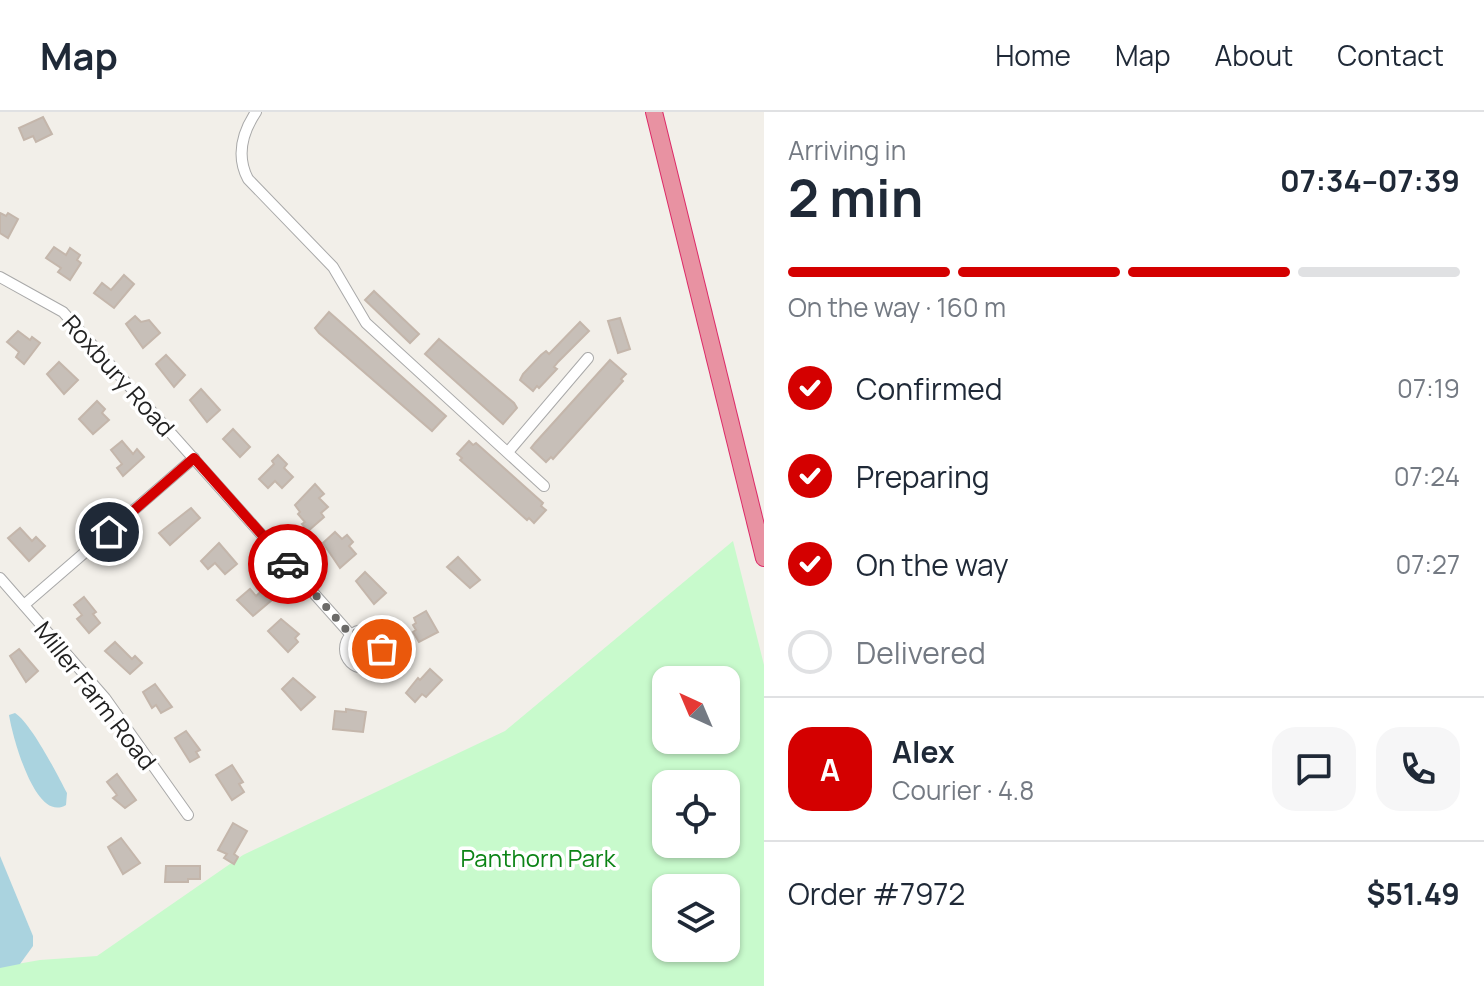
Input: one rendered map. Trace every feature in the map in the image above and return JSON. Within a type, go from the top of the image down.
[{"type":"highway","points":[[652,112],[764,558]]},
{"type":"street","points":[[256,112],[246,127],[242,145],[241,166],[248,179],[333,267],[366,323],[544,486]]},
{"type":"street","name":"Roxbury Road","points":[[0,277],[63,312],[351,635]]},
{"type":"street","points":[[508,452],[588,358]]},
{"type":"street","points":[[24,605],[194,458]]},
{"type":"street","name":"Miller Farm Road","points":[[0,578],[105,698],[188,815]]},
{"type":"green space","name":"Panthorn Park","points":[[733,541],[764,665],[764,986],[0,986],[0,967],[40,960],[97,956],[243,855],[505,731]]},
{"type":"water","points":[[15,713],[28,727],[50,762],[67,793],[66,805],[55,807],[44,802],[35,790],[15,740],[9,715]]},
{"type":"water","points":[[0,856],[33,936],[33,946],[20,964],[0,968]]},
{"type":"building","points":[[43,117],[52,134],[36,142],[33,136],[24,140],[19,128]]},
{"type":"building","points":[[0,213],[6,216],[8,213],[18,219],[8,238],[0,233]]},
{"type":"building","points":[[54,247],[66,255],[70,248],[80,255],[77,260],[81,263],[70,280],[58,272],[61,268],[46,258]]},
{"type":"building","points":[[124,275],[134,284],[114,308],[94,293],[102,283],[111,290]]},
{"type":"building","points":[[374,291],[419,334],[410,343],[365,300]]},
{"type":"building","points":[[329,312],[446,416],[432,431],[319,333],[315,328]]},
{"type":"building","points":[[135,316],[141,322],[149,320],[160,333],[143,348],[126,324]]},
{"type":"building","points":[[620,318],[630,349],[618,353],[608,321]]},
{"type":"building","points":[[580,322],[589,331],[558,362],[554,367],[557,369],[533,391],[520,380],[523,374],[546,351],[549,354]]},
{"type":"building","points":[[18,331],[40,343],[24,364],[16,357],[19,352],[7,342]]},
{"type":"building","points":[[439,339],[514,403],[517,408],[503,424],[425,354]]},
{"type":"building","points":[[166,355],[185,375],[174,387],[156,364]]},
{"type":"building","points":[[610,360],[626,374],[621,379],[623,381],[553,459],[551,457],[546,462],[531,448]]},
{"type":"building","points":[[59,362],[78,380],[64,394],[47,374]]},
{"type":"building","points":[[201,389],[220,410],[207,422],[190,400]]},
{"type":"building","points":[[97,401],[105,409],[102,413],[109,420],[93,434],[79,419]]},
{"type":"building","points":[[233,429],[250,447],[240,457],[223,439]]},
{"type":"building","points":[[122,441],[133,454],[137,449],[144,457],[123,476],[117,468],[122,464],[111,450]]},
{"type":"building","points":[[469,441],[473,445],[476,443],[543,503],[541,506],[546,510],[534,523],[460,460],[462,458],[457,454]]},
{"type":"building","points":[[278,455],[293,477],[282,488],[275,481],[268,488],[259,479],[274,464],[272,461]]},
{"type":"building","points":[[315,484],[324,494],[319,498],[328,507],[321,513],[324,517],[308,531],[295,505]]},
{"type":"building","points":[[191,508],[200,518],[170,545],[159,533]]},
{"type":"building","points":[[20,528],[32,541],[36,537],[45,546],[29,561],[8,538]]},
{"type":"building","points":[[335,532],[342,539],[347,535],[353,542],[349,546],[356,554],[340,568],[323,543]]},
{"type":"building","points":[[219,543],[237,564],[225,574],[215,563],[208,569],[201,561]]},
{"type":"building","points":[[458,557],[480,580],[470,588],[447,567]]},
{"type":"building","points":[[365,572],[386,593],[374,604],[356,581]]},
{"type":"building","points":[[265,588],[273,599],[253,616],[237,600],[250,589],[256,596]]},
{"type":"building","points":[[84,597],[100,623],[89,633],[77,619],[82,615],[74,605]]},
{"type":"building","points":[[426,611],[438,632],[419,642],[413,632],[416,630],[414,618]]},
{"type":"building","points":[[281,619],[299,634],[295,638],[298,642],[288,652],[268,631]]},
{"type":"building","points":[[115,642],[132,659],[135,656],[142,663],[130,674],[105,651]]},
{"type":"building","points":[[19,649],[38,671],[26,682],[10,656]]},
{"type":"building","points":[[430,669],[442,680],[426,697],[422,694],[415,702],[406,693]]},
{"type":"building","points":[[293,678],[315,697],[301,710],[282,689]]},
{"type":"building","points":[[155,684],[172,707],[161,713],[156,705],[152,708],[143,692]]},
{"type":"building","points":[[346,709],[366,712],[363,732],[333,729],[335,711],[346,712]]},
{"type":"building","points":[[186,731],[200,750],[196,752],[199,757],[190,762],[175,738]]},
{"type":"building","points":[[232,765],[243,782],[239,784],[244,792],[232,800],[216,775]]},
{"type":"building","points":[[117,774],[136,800],[125,808],[113,798],[117,795],[107,782]]},
{"type":"building","points":[[233,823],[247,831],[234,854],[238,857],[234,864],[224,858],[227,854],[218,850]]},
{"type":"building","points":[[121,838],[140,863],[123,874],[108,847]]},
{"type":"building","points":[[166,866],[200,866],[200,879],[165,882]]},
{"type":"way so far","points":[[288,564],[351,635],[366,630],[373,632],[380,640],[382,649]]},
{"type":"route","points":[[109,532],[194,458],[288,564]]}]
